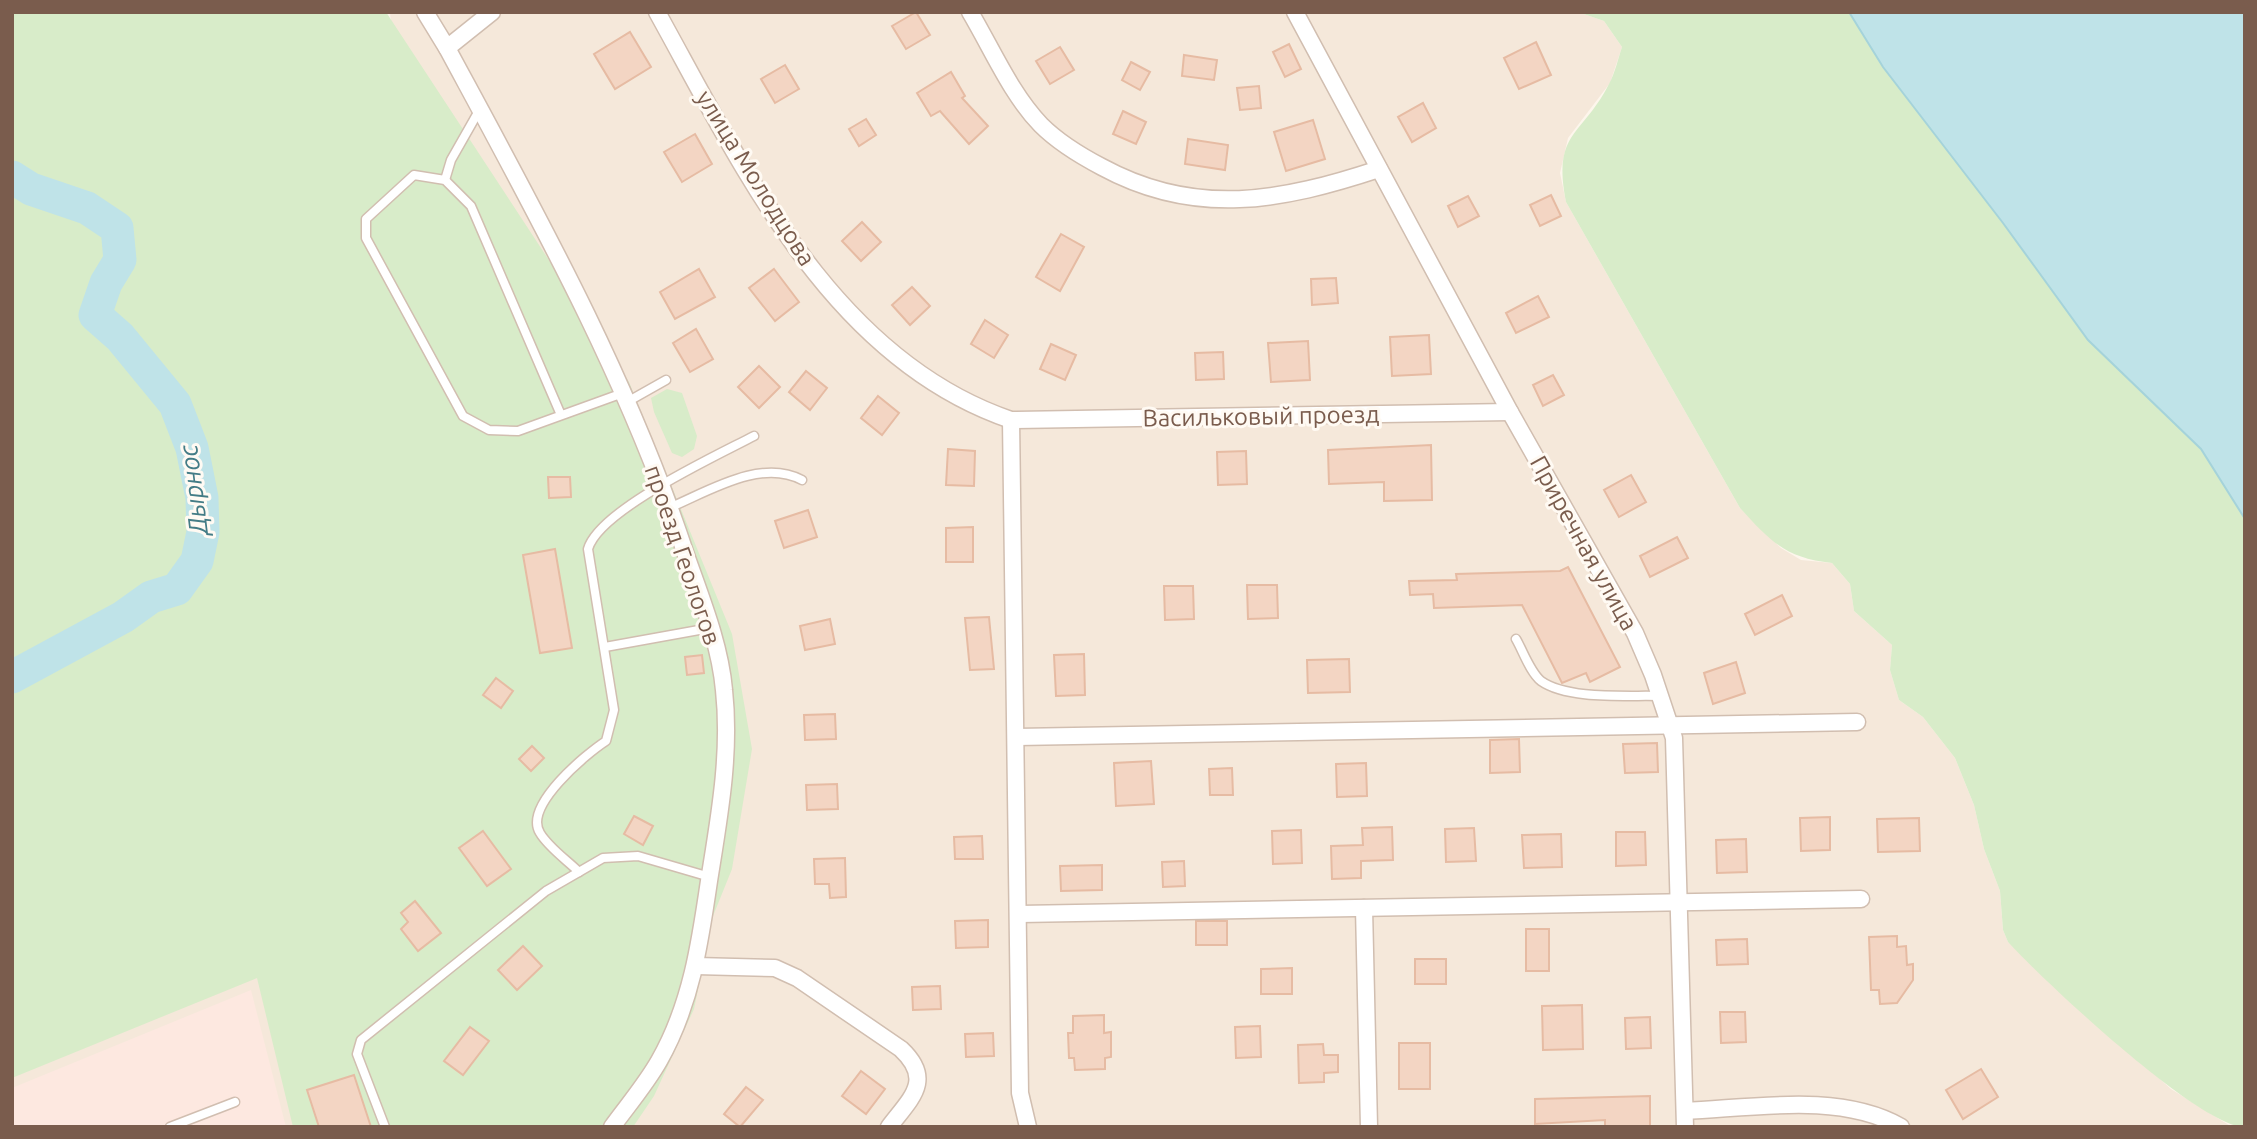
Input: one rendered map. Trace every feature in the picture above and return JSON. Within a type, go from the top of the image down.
[{"type":"street","name":"проезд Геологов","points":[[425,12],[583,302],[671,508],[710,628],[724,687],[727,740],[696,966],[684,1007],[660,1060],[611,1127]]},
{"type":"street","points":[[447,48],[492,12]]},
{"type":"street","name":"улица Молодцова","points":[[657,12],[726,137],[799,253],[858,322],[909,367],[975,406],[1012,421]]},
{"type":"street","points":[[971,12],[1019,96],[1041,125],[1080,155],[1129,182],[1176,197],[1223,201],[1273,198],[1329,186],[1379,169]]},
{"type":"street","name":"Приречная улица","points":[[1295,12],[1510,412],[1635,633],[1660,696],[1674,738],[1685,1119]]},
{"type":"street","name":"Васильковый проезд","points":[[1012,421],[1510,412]]},
{"type":"street","points":[[1012,421],[1020,914],[1020,1093],[1028,1127]]},
{"type":"street","points":[[1017,737],[1857,722]]},
{"type":"street","points":[[1020,914],[1861,899]]},
{"type":"street","points":[[1364,908],[1369,1127]]},
{"type":"street","points":[[696,966],[775,968],[797,978],[901,1049],[915,1062],[919,1077],[914,1094],[889,1127]]},
{"type":"street","points":[[1685,1119],[1833,1105],[1867,1112],[1901,1127]]},
{"type":"lane","points":[[445,180],[451,160],[480,109]]},
{"type":"lane","points":[[561,415],[471,206],[445,180],[414,175],[366,219],[366,238],[463,416],[489,430],[518,431],[561,415],[625,397],[667,380]]},
{"type":"lane","points":[[579,872],[540,834],[537,825],[539,810],[579,759],[606,741],[614,710],[606,647],[588,549],[591,538],[602,525],[662,485],[754,436]]},
{"type":"lane","points":[[671,508],[736,479],[759,474],[788,472],[802,480]]},
{"type":"lane","points":[[606,647],[710,628]]},
{"type":"lane","points":[[1516,639],[1539,679],[1555,688],[1574,693],[1660,696]]},
{"type":"lane","points":[[385,1127],[357,1055],[361,1040],[545,891],[603,858],[638,856],[710,877]]},
{"type":"lane","points":[[170,1127],[236,1102]]},
{"type":"shaded area","points":[[390,12],[1578,12],[1604,21],[1622,47],[1610,83],[1568,138],[1560,173],[1566,202],[1740,508],[1781,548],[1801,560],[1832,563],[1850,584],[1854,611],[1892,645],[1890,670],[1899,700],[1923,717],[1955,758],[1974,805],[1984,849],[2000,891],[2003,930],[2008,942],[2171,1089],[2232,1127],[12,1127],[12,1066],[392,38]]},
{"type":"shaded area","points":[[251,990],[286,1127],[12,1127],[12,1088]]},
{"type":"green space","points":[[12,12],[386,12],[629,382],[732,634],[752,749],[732,869],[713,916],[694,1009],[654,1096],[633,1127],[293,1127],[257,978],[12,1078]]},
{"type":"green space","points":[[1578,12],[1849,12],[1883,67],[2003,223],[2088,340],[2201,449],[2245,519],[2245,1127],[2223,1121],[2159,1079],[2087,1018],[2008,942],[2003,930],[2000,891],[1984,849],[1974,805],[1955,758],[1923,717],[1899,700],[1890,670],[1892,645],[1854,611],[1850,584],[1832,563],[1803,557],[1780,546],[1740,508],[1566,202],[1563,161],[1566,147],[1609,84],[1622,47],[1604,21]]},
{"type":"green space","points":[[667,389],[682,393],[697,436],[694,449],[682,457],[672,453],[654,412],[651,398]]},
{"type":"water","points":[[1849,12],[2245,12],[2245,519],[2201,449],[2088,340],[2003,223],[1883,67]]},
{"type":"building","points":[[916,12],[930,35],[906,49],[892,26]]},
{"type":"building","points":[[630,32],[651,67],[615,89],[594,54]]},
{"type":"building","points":[[1536,42],[1551,75],[1519,89],[1504,58]]},
{"type":"building","points":[[1289,44],[1301,69],[1285,77],[1273,52]]},
{"type":"building","points":[[1060,47],[1074,70],[1050,84],[1036,61]]},
{"type":"building","points":[[1184,55],[1217,60],[1214,80],[1182,76]]},
{"type":"building","points":[[1131,62],[1150,72],[1140,90],[1122,80]]},
{"type":"building","points":[[785,65],[799,89],[775,103],[761,79]]},
{"type":"building","points":[[951,72],[965,96],[962,98],[988,126],[969,144],[940,111],[931,116],[917,93]]},
{"type":"building","points":[[1259,86],[1261,108],[1240,110],[1237,88]]},
{"type":"building","points":[[1423,103],[1436,128],[1412,142],[1398,117]]},
{"type":"building","points":[[1123,111],[1146,122],[1136,144],[1113,134]]},
{"type":"building","points":[[866,119],[876,135],[859,146],[849,129]]},
{"type":"building","points":[[1313,120],[1325,159],[1286,171],[1274,132]]},
{"type":"building","points":[[695,134],[712,164],[682,182],[664,152]]},
{"type":"building","points":[[1188,139],[1228,145],[1225,170],[1185,164]]},
{"type":"building","points":[[1551,195],[1561,216],[1540,226],[1530,205]]},
{"type":"building","points":[[1468,196],[1479,216],[1458,227],[1448,206]]},
{"type":"building","points":[[862,222],[881,242],[861,261],[842,241]]},
{"type":"building","points":[[1061,234],[1084,247],[1060,291],[1036,277]]},
{"type":"building","points":[[699,269],[715,297],[675,319],[660,292]]},
{"type":"building","points":[[774,269],[799,302],[775,321],[749,288]]},
{"type":"building","points":[[1336,278],[1338,303],[1312,305],[1311,279]]},
{"type":"building","points":[[912,287],[930,306],[910,325],[892,305]]},
{"type":"building","points":[[1538,296],[1549,317],[1516,333],[1506,313]]},
{"type":"building","points":[[985,320],[1008,335],[994,358],[971,344]]},
{"type":"building","points":[[696,329],[713,359],[690,372],[673,343]]},
{"type":"building","points":[[1429,335],[1431,374],[1392,376],[1390,337]]},
{"type":"building","points":[[1308,341],[1310,380],[1271,382],[1268,343]]},
{"type":"building","points":[[1051,344],[1076,355],[1065,380],[1040,369]]},
{"type":"building","points":[[1223,352],[1224,379],[1196,380],[1195,353]]},
{"type":"building","points":[[759,366],[780,387],[759,408],[738,387]]},
{"type":"building","points":[[806,371],[827,388],[810,410],[789,392]]},
{"type":"building","points":[[1553,375],[1564,395],[1543,406],[1533,385]]},
{"type":"building","points":[[878,396],[899,413],[882,435],[861,418]]},
{"type":"building","points":[[1431,445],[1432,500],[1384,501],[1384,482],[1329,484],[1328,450]]},
{"type":"building","points":[[948,449],[975,451],[974,486],[946,485]]},
{"type":"building","points":[[1246,451],[1247,484],[1218,485],[1217,452]]},
{"type":"building","points":[[1631,475],[1646,502],[1619,517],[1604,490]]},
{"type":"building","points":[[548,477],[570,477],[571,497],[549,498]]},
{"type":"building","points":[[808,510],[817,537],[784,548],[775,521]]},
{"type":"building","points":[[973,527],[973,562],[946,562],[946,528]]},
{"type":"building","points":[[1677,537],[1688,558],[1650,577],[1640,556]]},
{"type":"building","points":[[555,549],[572,648],[540,653],[523,555]]},
{"type":"building","points":[[1568,567],[1620,667],[1590,682],[1586,673],[1562,683],[1522,605],[1434,608],[1433,594],[1410,595],[1409,581],[1457,580],[1456,574],[1560,571]]},
{"type":"building","points":[[1247,585],[1277,585],[1278,618],[1248,619]]},
{"type":"building","points":[[1164,586],[1193,586],[1194,619],[1165,620]]},
{"type":"building","points":[[1782,595],[1792,616],[1755,635],[1745,614]]},
{"type":"building","points":[[989,617],[994,669],[970,670],[965,618]]},
{"type":"building","points":[[830,619],[835,644],[805,650],[800,626]]},
{"type":"building","points":[[1084,654],[1085,695],[1056,696],[1054,655]]},
{"type":"building","points":[[702,655],[704,673],[687,675],[685,657]]},
{"type":"building","points":[[1349,659],[1350,692],[1308,693],[1307,660]]},
{"type":"building","points":[[1736,662],[1745,693],[1713,704],[1704,673]]},
{"type":"building","points":[[496,678],[513,691],[501,708],[483,695]]},
{"type":"building","points":[[835,714],[836,739],[805,740],[804,715]]},
{"type":"building","points":[[1519,739],[1520,772],[1490,773],[1490,740]]},
{"type":"building","points":[[1657,743],[1658,772],[1625,773],[1623,744]]},
{"type":"building","points":[[532,746],[544,758],[531,771],[519,759]]},
{"type":"building","points":[[1151,761],[1154,804],[1116,806],[1114,763]]},
{"type":"building","points":[[1366,763],[1367,796],[1337,797],[1336,764]]},
{"type":"building","points":[[1232,768],[1233,795],[1210,795],[1209,769]]},
{"type":"building","points":[[837,784],[838,809],[807,810],[806,785]]},
{"type":"building","points":[[634,816],[653,826],[643,845],[624,834]]},
{"type":"building","points":[[1830,817],[1830,850],[1801,851],[1800,818]]},
{"type":"building","points":[[1919,818],[1920,851],[1878,852],[1877,819]]},
{"type":"building","points":[[1392,827],[1393,860],[1361,861],[1361,878],[1332,879],[1331,846],[1363,845],[1362,828]]},
{"type":"building","points":[[1474,828],[1476,861],[1446,862],[1445,829]]},
{"type":"building","points":[[1301,830],[1302,863],[1273,864],[1272,831]]},
{"type":"building","points":[[483,831],[511,869],[487,886],[459,848]]},
{"type":"building","points":[[1616,832],[1645,832],[1646,865],[1616,866]]},
{"type":"building","points":[[1561,834],[1562,867],[1524,868],[1522,835]]},
{"type":"building","points":[[982,836],[983,859],[955,859],[954,837]]},
{"type":"building","points":[[1746,839],[1747,872],[1717,873],[1716,840]]},
{"type":"building","points":[[845,858],[846,897],[830,898],[829,884],[815,884],[814,859]]},
{"type":"building","points":[[1184,861],[1185,886],[1163,887],[1162,862]]},
{"type":"building","points":[[1102,865],[1102,890],[1061,891],[1060,866]]},
{"type":"building","points":[[415,901],[441,933],[418,951],[401,929],[408,922],[401,913]]},
{"type":"building","points":[[988,920],[988,947],[956,948],[955,921]]},
{"type":"building","points":[[1196,921],[1227,921],[1227,945],[1196,945]]},
{"type":"building","points":[[1526,929],[1549,929],[1549,971],[1526,971]]},
{"type":"building","points":[[1897,936],[1897,947],[1906,946],[1907,965],[1913,964],[1913,980],[1897,1003],[1880,1004],[1879,990],[1871,990],[1869,937]]},
{"type":"building","points":[[1747,939],[1748,964],[1717,965],[1716,940]]},
{"type":"building","points":[[523,946],[542,966],[517,990],[498,970]]},
{"type":"building","points":[[1415,959],[1446,959],[1446,984],[1415,984]]},
{"type":"building","points":[[1292,968],[1292,994],[1261,994],[1261,969]]},
{"type":"building","points":[[940,986],[941,1009],[913,1010],[912,987]]},
{"type":"building","points":[[1582,1005],[1583,1049],[1543,1050],[1542,1006]]},
{"type":"building","points":[[1720,1012],[1745,1012],[1746,1042],[1721,1043]]},
{"type":"building","points":[[1104,1015],[1104,1033],[1111,1032],[1111,1057],[1105,1058],[1105,1069],[1075,1070],[1074,1058],[1069,1058],[1068,1033],[1073,1033],[1073,1016]]},
{"type":"building","points":[[1650,1017],[1651,1048],[1626,1049],[1625,1018]]},
{"type":"building","points":[[1260,1026],[1261,1057],[1236,1058],[1235,1027]]},
{"type":"building","points":[[470,1027],[489,1041],[463,1075],[444,1061]]},
{"type":"building","points":[[993,1033],[994,1056],[966,1057],[965,1034]]},
{"type":"building","points":[[1399,1043],[1430,1043],[1430,1089],[1399,1089]]},
{"type":"building","points":[[1323,1044],[1324,1055],[1338,1055],[1338,1072],[1324,1073],[1324,1082],[1299,1083],[1298,1045]]},
{"type":"building","points":[[1981,1069],[1998,1097],[1963,1119],[1946,1090]]},
{"type":"building","points":[[861,1071],[885,1089],[866,1114],[842,1096]]},
{"type":"building","points":[[354,1075],[371,1127],[319,1127],[307,1090]]},
{"type":"building","points":[[746,1087],[763,1100],[740,1127],[724,1114]]},
{"type":"building","points":[[1650,1096],[1650,1127],[1605,1127],[1605,1120],[1535,1124],[1535,1099]]},
{"type":"waterway","name":"Дырнос","points":[[12,177],[31,189],[87,208],[117,228],[120,260],[106,283],[95,315],[120,337],[175,404],[192,448],[202,498],[203,532],[197,561],[177,589],[151,597],[123,617],[12,677]]}]
